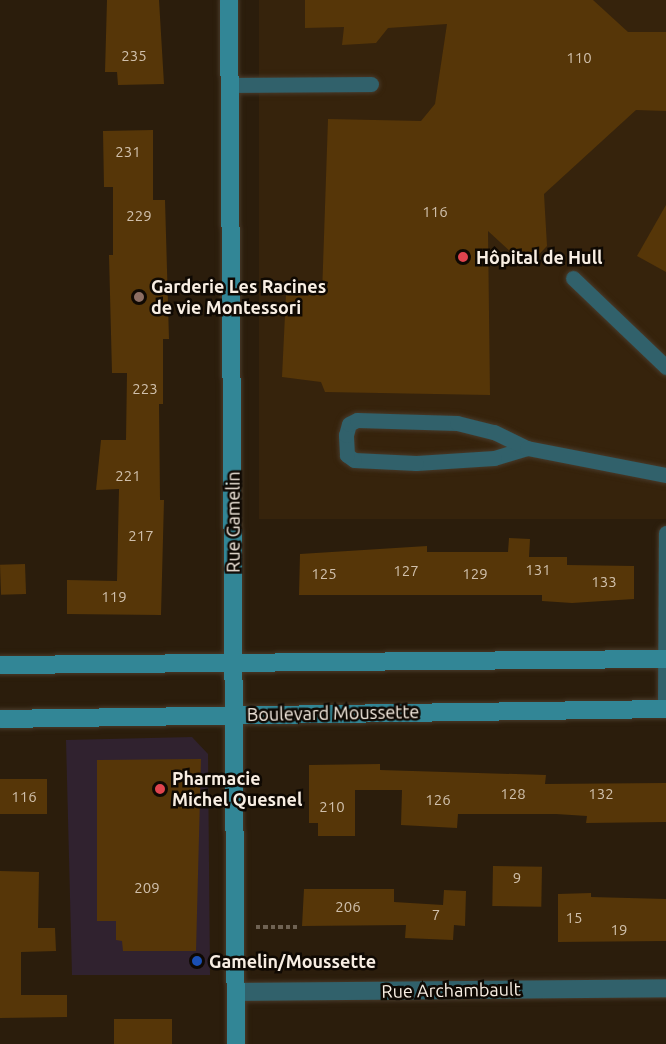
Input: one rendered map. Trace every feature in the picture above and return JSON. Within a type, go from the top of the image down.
[{"type":"street","name":"Rue Gamelin","points":[[229,0],[236,1044]]},
{"type":"street","points":[[0,665],[234,661],[666,659]]},
{"type":"street","name":"Boulevard Moussette","points":[[0,719],[665,709]]},
{"type":"street","name":"Rue Archambault","points":[[236,992],[666,988]]},
{"type":"lane","points":[[230,85],[370,84]]},
{"type":"lane","points":[[573,278],[666,368]]},
{"type":"lane","points":[[527,448],[494,458],[416,463],[364,460],[347,454],[346,435],[349,424],[357,420],[457,423],[494,432],[527,448],[666,474]]},
{"type":"lane","points":[[665,709],[666,533]]},
{"type":"path","points":[[255,927],[297,927]]},
{"type":"shaded area","name":"Hôpital de Hull","points":[[259,0],[666,0],[666,519],[259,519]]},
{"type":"shaded area","points":[[192,737],[208,754],[210,975],[72,975],[66,740]]},
{"type":"building","points":[[107,0],[159,0],[164,84],[118,85],[117,72],[105,72]]},
{"type":"building","name":"Hôpital de Hull","points":[[305,0],[593,0],[628,32],[666,32],[666,111],[636,110],[544,194],[547,246],[527,267],[488,231],[490,395],[325,392],[321,382],[282,377],[286,294],[322,295],[328,119],[421,121],[435,104],[447,24],[388,28],[376,43],[342,45],[344,27],[305,28]]},
{"type":"building","points":[[153,130],[153,200],[165,200],[169,339],[163,339],[163,404],[159,404],[160,500],[164,500],[161,615],[67,614],[67,580],[117,581],[119,489],[96,490],[101,440],[126,440],[127,373],[112,373],[109,255],[113,255],[113,187],[104,187],[103,131]]},
{"type":"building","name":"Hôpital de Hull","points":[[666,205],[666,272],[637,256]]},
{"type":"building","points":[[509,538],[530,539],[529,557],[567,557],[567,565],[634,566],[634,599],[572,603],[542,601],[542,595],[299,595],[300,554],[427,546],[427,552],[508,552]]},
{"type":"building","points":[[25,564],[26,594],[1,595],[0,565]]},
{"type":"building","points":[[201,759],[196,951],[123,951],[122,941],[116,940],[116,921],[97,921],[97,760]]},
{"type":"building","points":[[380,764],[380,770],[546,775],[545,784],[666,783],[666,822],[586,823],[587,816],[458,814],[457,828],[401,825],[402,790],[355,790],[355,836],[318,836],[318,823],[309,823],[309,765]]},
{"type":"building","points":[[0,779],[47,779],[47,814],[0,814]]},
{"type":"building","points":[[493,866],[542,867],[541,907],[492,906]]},
{"type":"building","points":[[0,871],[39,872],[38,928],[55,928],[56,951],[21,952],[21,995],[67,995],[67,1017],[0,1018]]},
{"type":"building","points":[[304,889],[394,889],[394,902],[443,905],[444,890],[466,891],[465,926],[454,925],[453,940],[405,938],[406,925],[302,926]]},
{"type":"building","points":[[591,893],[591,897],[666,899],[666,941],[558,942],[558,894]]},
{"type":"building","points":[[114,1019],[172,1019],[172,1044],[114,1044]]},
{"type":"place","name":"Hôpital de Hull","points":[[463,257]]},
{"type":"place","name":"Garderie Les Racines de vie Montessori","points":[[139,297]]},
{"type":"place","name":"Pharmacie Michel Quesnel","points":[[160,789]]},
{"type":"place","name":"Gamelin/Moussette","points":[[197,961]]}]
